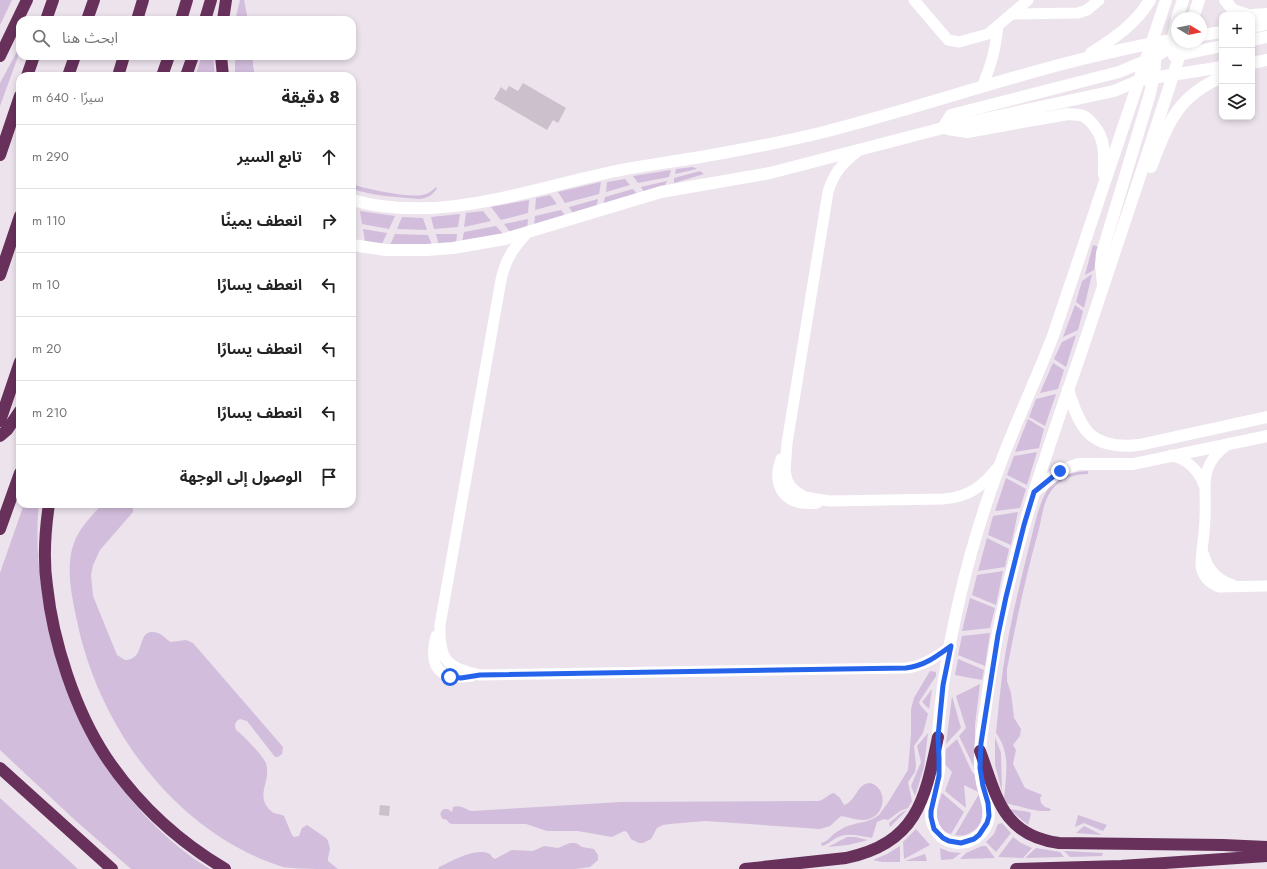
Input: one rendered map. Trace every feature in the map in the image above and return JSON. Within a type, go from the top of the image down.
[{"type":"highway","points":[[19,16],[27,0]]},
{"type":"highway","points":[[47,16],[53,0]]},
{"type":"highway","points":[[88,16],[94,0]]},
{"type":"highway","points":[[138,16],[143,0]]},
{"type":"highway","points":[[182,16],[187,0]]},
{"type":"highway","points":[[206,16],[211,0]]},
{"type":"highway","points":[[224,16],[226,0]]},
{"type":"highway","points":[[0,56],[16,23]]},
{"type":"highway","points":[[28,72],[33,60]]},
{"type":"highway","points":[[69,72],[74,60]]},
{"type":"highway","points":[[119,72],[123,60]]},
{"type":"highway","points":[[163,72],[168,60]]},
{"type":"highway","points":[[187,72],[192,60]]},
{"type":"highway","points":[[221,60],[223,72]]},
{"type":"highway","points":[[0,155],[16,108]]},
{"type":"highway","points":[[0,275],[16,228]]},
{"type":"highway","points":[[0,421],[16,374]]},
{"type":"highway","points":[[0,436],[7,430],[16,418]]},
{"type":"highway","points":[[0,529],[16,484]]},
{"type":"highway","points":[[48,508],[45,550],[47,586],[55,630],[76,698],[90,730],[106,758],[128,787],[154,814],[194,848],[225,869]]},
{"type":"highway","points":[[745,869],[846,858],[867,852],[886,842],[903,828],[917,811],[929,780],[938,737]]},
{"type":"highway","points":[[980,751],[999,804],[1005,813],[1020,828],[1038,838],[1059,843],[1267,847]]},
{"type":"highway","points":[[0,768],[112,869]]},
{"type":"highway","points":[[1016,869],[1121,866],[1267,856]]},
{"type":"street","points":[[914,0],[948,40],[959,42],[988,34],[1028,0]]},
{"type":"street","points":[[1011,14],[1078,13],[1087,10],[1099,0]]},
{"type":"street","points":[[1081,60],[1120,34],[1136,20],[1150,0]]},
{"type":"street","points":[[1104,286],[1101,265],[1102,253],[1149,97],[1154,77],[1152,43],[1166,0]]},
{"type":"street","points":[[1179,12],[1183,0]]},
{"type":"street","points":[[1195,12],[1199,0]]},
{"type":"street","points":[[1225,0],[1234,10],[1240,12]]},
{"type":"street","points":[[1255,16],[1267,14]]},
{"type":"street","points":[[1255,26],[1267,24]]},
{"type":"street","points":[[982,87],[994,55],[998,26]]},
{"type":"street","points":[[1207,34],[1219,32]]},
{"type":"street","points":[[1255,39],[1267,37]]},
{"type":"street","points":[[356,201],[376,205],[412,208],[445,208],[478,204],[607,172],[746,149],[818,133],[1125,48],[1152,43],[1171,46]]},
{"type":"street","points":[[1207,46],[1219,46]]},
{"type":"street","points":[[943,128],[951,115],[1119,72],[1152,60],[1173,48]]},
{"type":"street","points":[[1152,60],[1140,80],[1054,333],[1000,465],[983,515],[965,580],[943,685],[938,737],[939,770],[931,811],[934,829],[938,834],[949,841],[961,843],[974,839],[984,830],[987,823],[989,809],[981,776],[980,751],[988,689],[1004,605],[1034,492],[1174,74],[1175,48]]},
{"type":"street","points":[[1255,63],[1267,60]]},
{"type":"street","points":[[356,246],[386,250],[427,250],[479,244],[505,239],[661,192],[770,173],[943,128],[1114,91],[1140,80],[1219,67]]},
{"type":"street","points":[[1134,196],[1147,178],[1164,135],[1179,108],[1197,91],[1219,79]]},
{"type":"street","points":[[943,128],[967,132],[1068,114],[1084,116],[1092,123],[1102,142],[1104,152],[1103,186]]},
{"type":"street","points":[[858,151],[843,163],[831,182],[828,192],[787,443],[785,471],[787,480],[791,487],[805,497],[829,501],[954,498],[974,491],[983,484],[1000,465]]},
{"type":"street","points":[[527,233],[511,252],[506,262],[501,280],[440,626],[440,646],[448,662],[462,671],[480,675],[906,668],[927,663],[951,646]]},
{"type":"street","points":[[1068,389],[1077,416],[1081,424],[1088,432],[1103,442],[1120,446],[1139,445],[1267,417]]},
{"type":"street","points":[[1034,492],[1060,471],[1072,466],[1085,464],[1133,464],[1267,436]]},
{"type":"street","points":[[1228,444],[1221,449],[1211,462],[1206,473],[1204,485],[1205,516],[1200,567],[1207,580],[1219,587],[1267,586]]},
{"type":"street","points":[[1171,455],[1179,457],[1192,465],[1204,485]]},
{"type":"shaded area","points":[[0,0],[12,0],[0,25]]},
{"type":"shaded area","points":[[240,0],[244,0],[247,16],[236,16]]},
{"type":"shaded area","points":[[16,53],[17,60],[0,106],[0,83]]},
{"type":"shaded area","points":[[201,60],[213,60],[215,72],[196,72]]},
{"type":"shaded area","points":[[235,60],[253,60],[254,72],[235,72]]},
{"type":"shaded area","points":[[693,167],[697,169],[675,174],[676,169]]},
{"type":"shaded area","points":[[671,170],[669,177],[638,183],[633,176]]},
{"type":"shaded area","points":[[700,171],[704,174],[674,183],[674,178]]},
{"type":"shaded area","points":[[625,179],[630,185],[606,192],[607,182]]},
{"type":"shaded area","points":[[667,181],[664,187],[644,192],[641,187]]},
{"type":"shaded area","points":[[601,182],[599,194],[565,203],[558,192]]},
{"type":"shaded area","points":[[356,185],[416,196],[424,195],[436,187],[437,188],[430,196],[419,199],[356,190]]},
{"type":"shaded area","points":[[633,189],[638,195],[603,206],[605,197]]},
{"type":"shaded area","points":[[550,195],[557,204],[535,210],[536,198]]},
{"type":"shaded area","points":[[598,199],[596,208],[574,215],[569,207]]},
{"type":"shaded area","points":[[529,200],[528,213],[501,220],[491,207]]},
{"type":"shaded area","points":[[561,210],[567,218],[534,227],[535,216]]},
{"type":"shaded area","points":[[360,211],[395,216],[389,229],[362,224]]},
{"type":"shaded area","points":[[483,211],[491,221],[464,227],[466,213]]},
{"type":"shaded area","points":[[460,214],[458,227],[434,229],[431,217]]},
{"type":"shaded area","points":[[402,217],[423,218],[427,230],[397,229]]},
{"type":"shaded area","points":[[528,219],[527,229],[510,232],[504,224]]},
{"type":"shaded area","points":[[496,226],[503,234],[462,242],[464,232]]},
{"type":"shaded area","points":[[363,229],[387,233],[382,244],[365,242]]},
{"type":"shaded area","points":[[395,234],[428,235],[432,245],[390,245]]},
{"type":"shaded area","points":[[436,234],[457,234],[456,244],[439,246]]},
{"type":"shaded area","points":[[1093,245],[1099,247],[1094,270],[1085,275]]},
{"type":"shaded area","points":[[1092,274],[1084,308],[1076,302],[1082,281]]},
{"type":"shaded area","points":[[1075,305],[1083,311],[1078,330],[1063,337]]},
{"type":"shaded area","points":[[1076,335],[1066,367],[1054,359],[1062,342]]},
{"type":"shaded area","points":[[1053,363],[1064,370],[1058,389],[1040,393]]},
{"type":"shaded area","points":[[1056,394],[1045,426],[1029,417],[1036,399]]},
{"type":"shaded area","points":[[1028,419],[1044,429],[1039,448],[1015,452]]},
{"type":"shaded area","points":[[1037,452],[1027,485],[1007,475],[1014,456]]},
{"type":"shaded area","points":[[1088,471],[1088,474],[1072,476],[1058,483],[1048,495],[1026,581],[1007,669],[1007,681],[1011,693],[1014,718],[1021,729],[1020,736],[1013,745],[1016,750],[1013,764],[1025,788],[1042,795],[1040,798],[1041,803],[1045,807],[1051,809],[1050,811],[1040,811],[1006,803],[1004,799],[1006,756],[1001,741],[996,733],[1003,669],[1018,592],[1039,509],[1045,495],[1052,484],[1061,477],[1071,473]]},
{"type":"shaded area","points":[[1006,478],[1026,489],[1020,508],[995,511]]},
{"type":"shaded area","points":[[23,508],[39,508],[37,539],[38,556],[45,607],[67,688],[86,736],[108,770],[133,803],[177,846],[210,869],[131,869],[76,821],[0,750],[0,573]]},
{"type":"shaded area","points":[[98,508],[133,508],[133,512],[100,550],[93,565],[91,575],[93,596],[117,655],[125,660],[132,659],[139,650],[143,638],[146,634],[151,632],[160,634],[171,642],[186,640],[193,643],[283,747],[282,754],[275,757],[247,721],[240,719],[236,722],[236,730],[255,749],[266,763],[267,774],[263,795],[266,805],[273,813],[284,816],[294,837],[299,836],[302,828],[307,825],[326,838],[330,849],[328,861],[338,869],[303,869],[283,867],[244,851],[209,829],[177,802],[148,771],[124,737],[103,700],[88,661],[77,621],[70,582],[70,562],[71,552],[76,538],[86,522]]},
{"type":"shaded area","points":[[1018,512],[1011,545],[988,535],[993,516]]},
{"type":"shaded area","points":[[987,538],[1009,549],[1005,567],[978,571]]},
{"type":"shaded area","points":[[1003,571],[996,605],[972,595],[977,575]]},
{"type":"shaded area","points":[[970,598],[995,608],[990,628],[962,631]]},
{"type":"shaded area","points":[[990,633],[985,666],[958,655],[962,636]]},
{"type":"shaded area","points":[[958,659],[984,670],[982,680],[955,675]]},
{"type":"shaded area","points":[[930,671],[936,672],[936,676],[919,702],[928,714],[923,733],[914,746],[916,765],[915,772],[908,782],[912,801],[908,808],[900,811],[888,820],[884,819],[877,822],[872,838],[845,835],[840,836],[822,846],[821,843],[845,827],[871,820],[879,815],[908,770],[911,734],[911,709],[914,698]]},
{"type":"shaded area","points":[[980,684],[975,725],[975,769],[959,736],[966,728],[956,696]]},
{"type":"shaded area","points":[[932,689],[929,709],[922,702]]},
{"type":"shaded area","points":[[952,696],[961,728],[946,744]]},
{"type":"shaded area","points":[[928,733],[924,767],[915,796],[911,786],[921,762],[917,746]]},
{"type":"shaded area","points":[[995,737],[1001,753],[1002,792],[995,765]]},
{"type":"shaded area","points":[[957,739],[972,772],[977,776],[978,792],[964,785],[966,808],[945,791],[952,772],[945,764],[946,749]]},
{"type":"shaded area","points":[[870,783],[880,790],[883,801],[879,812],[875,816],[866,820],[841,816],[830,826],[820,829],[705,821],[670,824],[657,828],[651,839],[643,843],[639,843],[631,839],[627,832],[624,831],[612,837],[578,831],[547,831],[526,824],[452,824],[443,819],[441,815],[441,812],[444,809],[448,809],[452,812],[453,807],[456,806],[472,811],[621,802],[818,801],[834,793],[840,798],[844,805],[852,800],[862,786]]},
{"type":"shaded area","points":[[942,793],[964,812],[951,834],[944,831],[938,822],[937,811]]},
{"type":"shaded area","points":[[979,794],[982,813],[979,825],[969,834],[960,836],[955,835]]},
{"type":"shaded area","points":[[0,798],[78,869],[0,869]]},
{"type":"shaded area","points":[[1009,809],[1029,812],[1031,814],[1028,825]]},
{"type":"shaded area","points":[[907,810],[890,827],[889,823]]},
{"type":"shaded area","points":[[1078,815],[1107,825],[1103,831],[1084,823],[1075,827]]},
{"type":"shaded area","points":[[1002,823],[1011,833],[996,852],[986,842],[994,834],[998,824]]},
{"type":"shaded area","points":[[1084,826],[1102,835],[1076,833]]},
{"type":"shaded area","points":[[916,829],[930,845],[904,859],[903,842]]},
{"type":"shaded area","points":[[847,837],[868,840],[848,845],[828,847]]},
{"type":"shaded area","points":[[1013,837],[1032,848],[1023,858],[998,857]]},
{"type":"shaded area","points":[[570,843],[576,843],[582,847],[594,849],[598,855],[598,860],[590,867],[575,869],[438,869],[439,867],[457,858],[471,853],[484,852],[490,854],[495,859],[512,850],[533,851],[544,846],[558,848]]},
{"type":"shaded area","points":[[900,846],[900,862],[882,862],[873,860],[887,854]]},
{"type":"shaded area","points":[[982,846],[986,846],[995,858],[960,859],[966,853]]},
{"type":"shaded area","points":[[940,848],[950,852],[961,853],[953,859],[941,860]]},
{"type":"shaded area","points":[[1036,848],[1060,852],[1064,857],[1025,858]]},
{"type":"shaded area","points":[[1064,851],[1103,853],[1102,856],[1070,857]]},
{"type":"shaded area","points":[[925,854],[927,861],[905,861]]},
{"type":"building","points":[[523,83],[566,108],[558,123],[553,120],[547,130],[494,99],[501,87],[506,91],[509,86],[518,91]]},
{"type":"building","points":[[380,805],[390,806],[389,816],[379,815]]},
{"type":"route","points":[[450,677],[461,678],[480,675],[906,668],[927,663],[951,646],[943,685],[938,737],[939,776],[931,817],[934,829],[943,838],[955,843],[968,842],[984,830],[989,816],[988,803],[981,776],[980,751],[988,689],[1006,597],[1034,492],[1060,471]]}]
